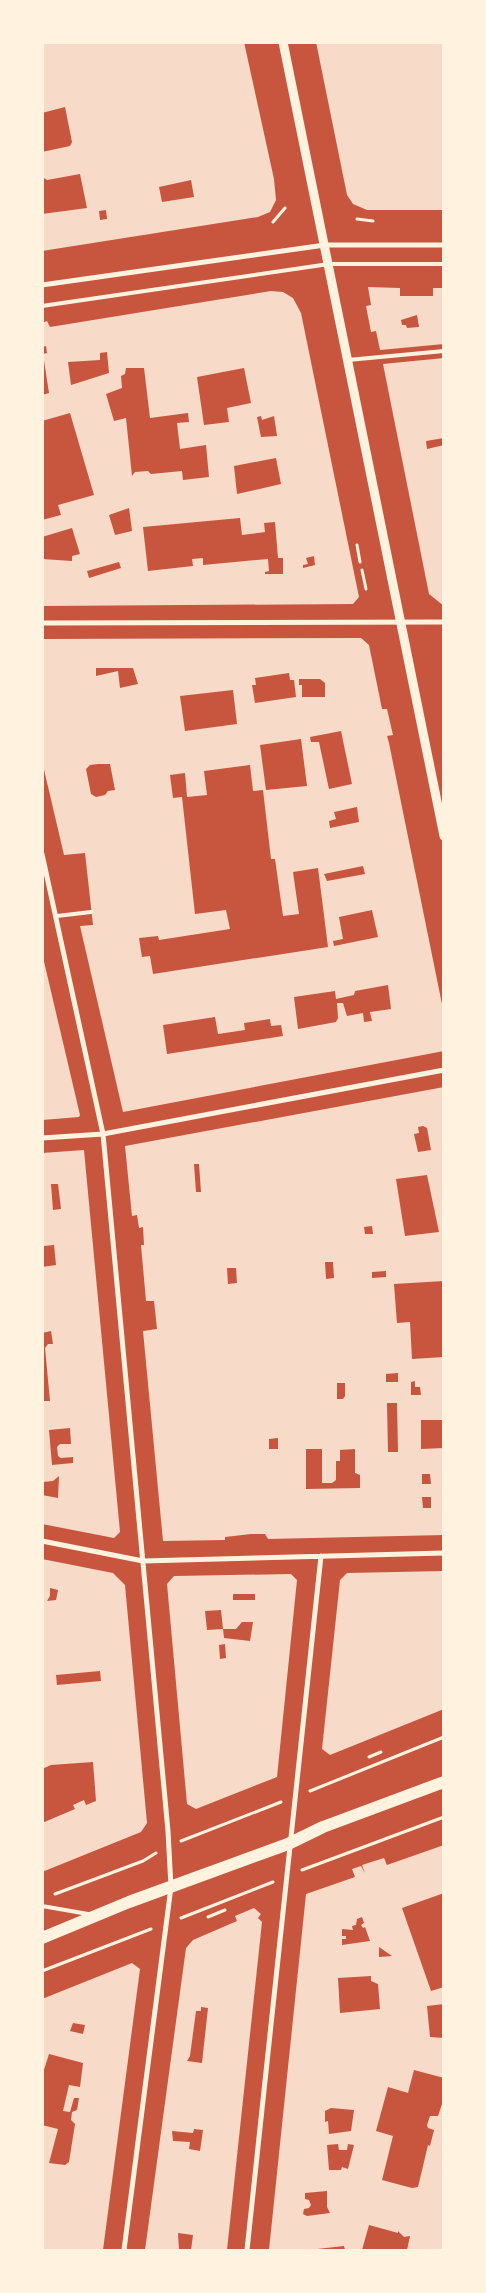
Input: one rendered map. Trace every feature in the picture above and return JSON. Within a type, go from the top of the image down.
[{"type":"main road","points":[[42,1938],[128,1902],[288,1844],[323,1827],[444,1782]]},
{"type":"street","points":[[283,42],[444,836]]},
{"type":"street","points":[[42,285],[325,245],[444,245]]},
{"type":"street","points":[[42,623],[444,622]]},
{"type":"street","points":[[42,854],[103,1134],[169,1846],[171,1887],[124,2250]]},
{"type":"street","points":[[42,1138],[103,1134],[444,1070]]},
{"type":"street","points":[[42,1541],[143,1560],[444,1553]]},
{"type":"street","points":[[247,2250],[288,1844],[321,1556]]},
{"type":"lane","points":[[42,306],[329,264],[444,264]]},
{"type":"lane","points":[[348,360],[444,351]]},
{"type":"lane","points":[[57,916],[91,912]]},
{"type":"lane","points":[[42,1906],[98,1915]]},
{"type":"path","points":[[273,222],[285,208]]},
{"type":"path","points":[[357,219],[373,221]]},
{"type":"path","points":[[357,545],[360,562]]},
{"type":"path","points":[[362,570],[366,589]]},
{"type":"path","points":[[52,1895],[143,1861],[169,1846],[444,1737]]},
{"type":"path","points":[[369,1757],[381,1752]]},
{"type":"path","points":[[306,1868],[444,1817]]},
{"type":"path","points":[[186,1916],[250,1891]]},
{"type":"path","points":[[208,1917],[225,1910]]},
{"type":"path","points":[[42,1971],[132,1937]]},
{"type":"building","points":[[42,42],[244,42],[274,179],[276,200],[270,212],[258,217],[42,251],[42,214],[87,208],[80,174],[47,180],[44,178],[42,152],[70,146],[72,142],[65,107],[42,113]],"holes":[[[191,180],[194,197],[162,202],[159,187]],[[106,210],[107,219],[100,220],[99,211]]]},
{"type":"building","points":[[316,42],[444,42],[444,210],[367,210],[353,204],[347,195]]},
{"type":"building","points":[[368,287],[400,288],[400,296],[433,296],[433,288],[444,288],[444,344],[380,350],[376,331],[371,332],[366,306],[371,305]],"holes":[[[417,315],[419,327],[407,328],[406,325],[402,325],[401,320]]]},
{"type":"building","points":[[271,291],[283,292],[293,298],[301,313],[359,597],[353,604],[42,606],[42,559],[72,561],[72,556],[80,554],[72,528],[42,537],[42,520],[61,515],[58,505],[94,495],[70,413],[42,421],[42,395],[49,393],[43,354],[47,353],[46,346],[42,347],[42,323],[47,321],[50,327]],"holes":[[[107,352],[109,373],[71,385],[68,362],[100,360],[100,353]],[[126,368],[144,368],[150,418],[188,413],[189,422],[177,423],[180,449],[206,445],[209,477],[183,480],[182,471],[151,474],[148,471],[135,472],[132,476],[126,418],[114,421],[106,394],[122,388],[121,376],[125,374]],[[244,368],[251,403],[227,408],[229,422],[204,425],[197,377]],[[261,416],[262,420],[274,416],[277,436],[261,437],[257,417]],[[276,458],[281,484],[237,494],[234,466]],[[129,508],[132,531],[115,535],[109,515]],[[240,518],[242,535],[265,532],[264,523],[275,522],[278,558],[283,558],[283,574],[265,574],[265,572],[269,571],[268,559],[203,565],[203,558],[192,559],[193,566],[148,571],[143,527]],[[314,556],[315,565],[303,568],[303,565],[308,564],[306,558]],[[119,562],[121,568],[89,578],[87,571]]]},
{"type":"building","points":[[444,358],[444,438],[426,441],[427,449],[444,445],[444,606],[429,594],[383,364]]},
{"type":"building","points":[[361,638],[369,645],[382,709],[387,709],[393,735],[387,736],[444,1014],[444,1051],[123,1112],[80,926],[93,925],[85,853],[64,855],[42,761],[42,639]],"holes":[[[96,668],[133,668],[138,684],[120,688],[118,671],[96,676]],[[289,673],[290,680],[294,680],[296,697],[255,703],[252,685],[256,685],[255,678]],[[299,679],[320,679],[325,683],[325,697],[302,697],[302,685],[299,685]],[[233,690],[237,724],[185,731],[180,696]],[[341,731],[352,784],[329,789],[319,742],[311,742],[310,737]],[[301,739],[307,786],[266,790],[260,745]],[[110,764],[115,790],[96,797],[91,794],[86,769],[90,765]],[[250,765],[253,791],[263,790],[271,859],[275,859],[283,916],[299,914],[293,872],[318,868],[328,947],[153,974],[150,956],[142,957],[139,938],[158,936],[159,940],[230,929],[226,910],[195,914],[182,797],[173,798],[170,775],[185,773],[187,797],[207,795],[204,771]],[[357,807],[359,822],[330,828],[329,821],[336,819],[334,812]],[[363,866],[365,874],[327,881],[324,874]],[[372,910],[378,937],[334,946],[333,941],[343,939],[339,917]],[[388,985],[391,1009],[370,1012],[372,1021],[364,1022],[363,1013],[347,1016],[343,1003],[337,1003],[338,1018],[336,1022],[298,1029],[294,997],[335,991],[336,999],[354,995],[355,991]],[[215,1017],[218,1034],[245,1030],[244,1023],[270,1019],[271,1026],[281,1025],[283,1036],[167,1054],[163,1025]]]},
{"type":"building","points":[[42,953],[80,1115],[79,1117],[42,1120]]},
{"type":"building","points":[[444,1087],[444,1281],[394,1284],[397,1323],[410,1322],[412,1359],[444,1357],[444,1420],[421,1420],[421,1449],[444,1448],[444,1535],[268,1539],[265,1534],[251,1534],[225,1537],[225,1540],[163,1541],[143,1331],[157,1329],[154,1301],[146,1301],[141,1245],[144,1245],[143,1227],[139,1228],[137,1215],[132,1216],[125,1146]],"holes":[[[423,1126],[427,1128],[431,1150],[418,1152],[414,1134],[419,1133],[418,1127]],[[194,1164],[199,1164],[201,1192],[196,1192]],[[427,1175],[439,1232],[405,1236],[396,1179]],[[372,1226],[373,1234],[365,1234],[364,1227]],[[325,1262],[333,1262],[334,1278],[326,1279]],[[227,1268],[236,1268],[237,1283],[228,1284]],[[386,1271],[386,1277],[372,1278],[372,1272]],[[398,1373],[398,1382],[386,1382],[386,1374]],[[415,1381],[415,1387],[420,1387],[421,1395],[411,1395],[411,1382]],[[337,1383],[345,1383],[345,1396],[343,1399],[337,1399]],[[387,1403],[397,1403],[398,1452],[388,1452]],[[278,1438],[278,1449],[269,1449],[269,1439]],[[306,1449],[322,1449],[322,1483],[332,1483],[336,1480],[336,1461],[340,1461],[340,1450],[355,1449],[355,1473],[360,1475],[360,1488],[306,1489]],[[422,1474],[430,1474],[431,1484],[422,1484]],[[422,1497],[431,1497],[431,1508],[423,1508]]]},
{"type":"building","points":[[84,1150],[120,1532],[114,1538],[42,1524],[42,1495],[58,1498],[59,1476],[53,1481],[42,1482],[42,1401],[50,1401],[45,1348],[48,1344],[53,1344],[51,1331],[42,1333],[42,1267],[56,1265],[54,1245],[44,1246],[42,1230],[42,1153]],"holes":[[[51,1184],[58,1184],[61,1209],[53,1210]],[[70,1428],[71,1444],[60,1444],[57,1447],[58,1456],[61,1458],[73,1457],[73,1463],[52,1465],[49,1430]]]},
{"type":"building","points":[[42,1559],[113,1573],[125,1585],[147,1823],[141,1832],[42,1872],[42,1823],[75,1809],[73,1805],[84,1800],[86,1805],[96,1801],[93,1762],[51,1765],[42,1769]],"holes":[[[50,1588],[58,1590],[56,1600],[47,1601],[50,1596]],[[100,1671],[101,1681],[57,1685],[56,1675]]]},
{"type":"building","points":[[444,1571],[444,1709],[330,1755],[322,1749],[340,1580],[347,1573]]},
{"type":"building","points":[[291,1574],[297,1580],[277,1777],[196,1809],[187,1804],[167,1584],[174,1576]],"holes":[[[233,1594],[255,1594],[255,1600],[233,1600]],[[221,1610],[223,1629],[207,1630],[205,1611]],[[242,1622],[253,1622],[250,1641],[224,1638],[223,1629],[236,1629]],[[225,1644],[226,1658],[220,1659],[219,1645]]]},
{"type":"building","points":[[444,1845],[444,1893],[402,1908],[431,1991],[444,1987],[444,2004],[427,2006],[430,2037],[444,2038],[444,2078],[414,2070],[408,2093],[388,2087],[376,2131],[393,2136],[382,2180],[412,2188],[418,2187],[428,2145],[430,2146],[434,2130],[428,2128],[427,2125],[430,2116],[438,2116],[444,2098],[444,2250],[407,2250],[410,2236],[404,2237],[398,2231],[398,2233],[369,2225],[362,2250],[345,2250],[344,2246],[308,2250],[269,2250],[306,1894],[355,1877],[352,1869],[361,1866],[365,1873],[362,1865],[384,1858],[387,1865]],"holes":[[[362,1917],[364,1923],[361,1925],[363,1928],[365,1927],[370,1941],[342,1945],[342,1939],[346,1939],[346,1936],[342,1936],[342,1929],[353,1930],[352,1926],[356,1925],[357,1919]],[[379,1947],[392,1956],[379,1957]],[[371,1976],[371,1981],[378,1984],[380,2009],[340,2013],[338,1978]],[[331,2108],[354,2110],[351,2131],[329,2134],[328,2121],[325,2122],[325,2111]],[[338,2144],[339,2150],[347,2150],[348,2144],[354,2145],[348,2169],[342,2167],[341,2170],[329,2170],[327,2145]],[[327,2191],[327,2207],[330,2213],[307,2216],[303,2214],[304,2209],[309,2208],[311,2205],[309,2200],[305,2199],[305,2193]]]},
{"type":"building","points":[[254,1908],[261,1914],[258,1918],[262,1922],[227,2250],[191,2250],[193,2235],[178,2233],[179,2250],[145,2250],[186,1948],[193,1940],[237,1921],[235,1916]],"holes":[[[201,2007],[208,2008],[202,2063],[187,2061],[190,2056],[196,2011],[201,2011]],[[194,2129],[203,2130],[200,2151],[189,2149],[190,2142],[173,2141],[172,2131],[193,2133]]]},
{"type":"building","points":[[132,1963],[140,1969],[103,2250],[42,2250],[42,2125],[58,2129],[49,2163],[65,2165],[69,2162],[75,2124],[71,2120],[72,2112],[77,2110],[79,2098],[74,2098],[70,2112],[63,2111],[69,2085],[80,2087],[83,2063],[49,2054],[42,2076],[42,1999]],"holes":[[[73,2023],[85,2025],[83,2034],[70,2031]]]}]
